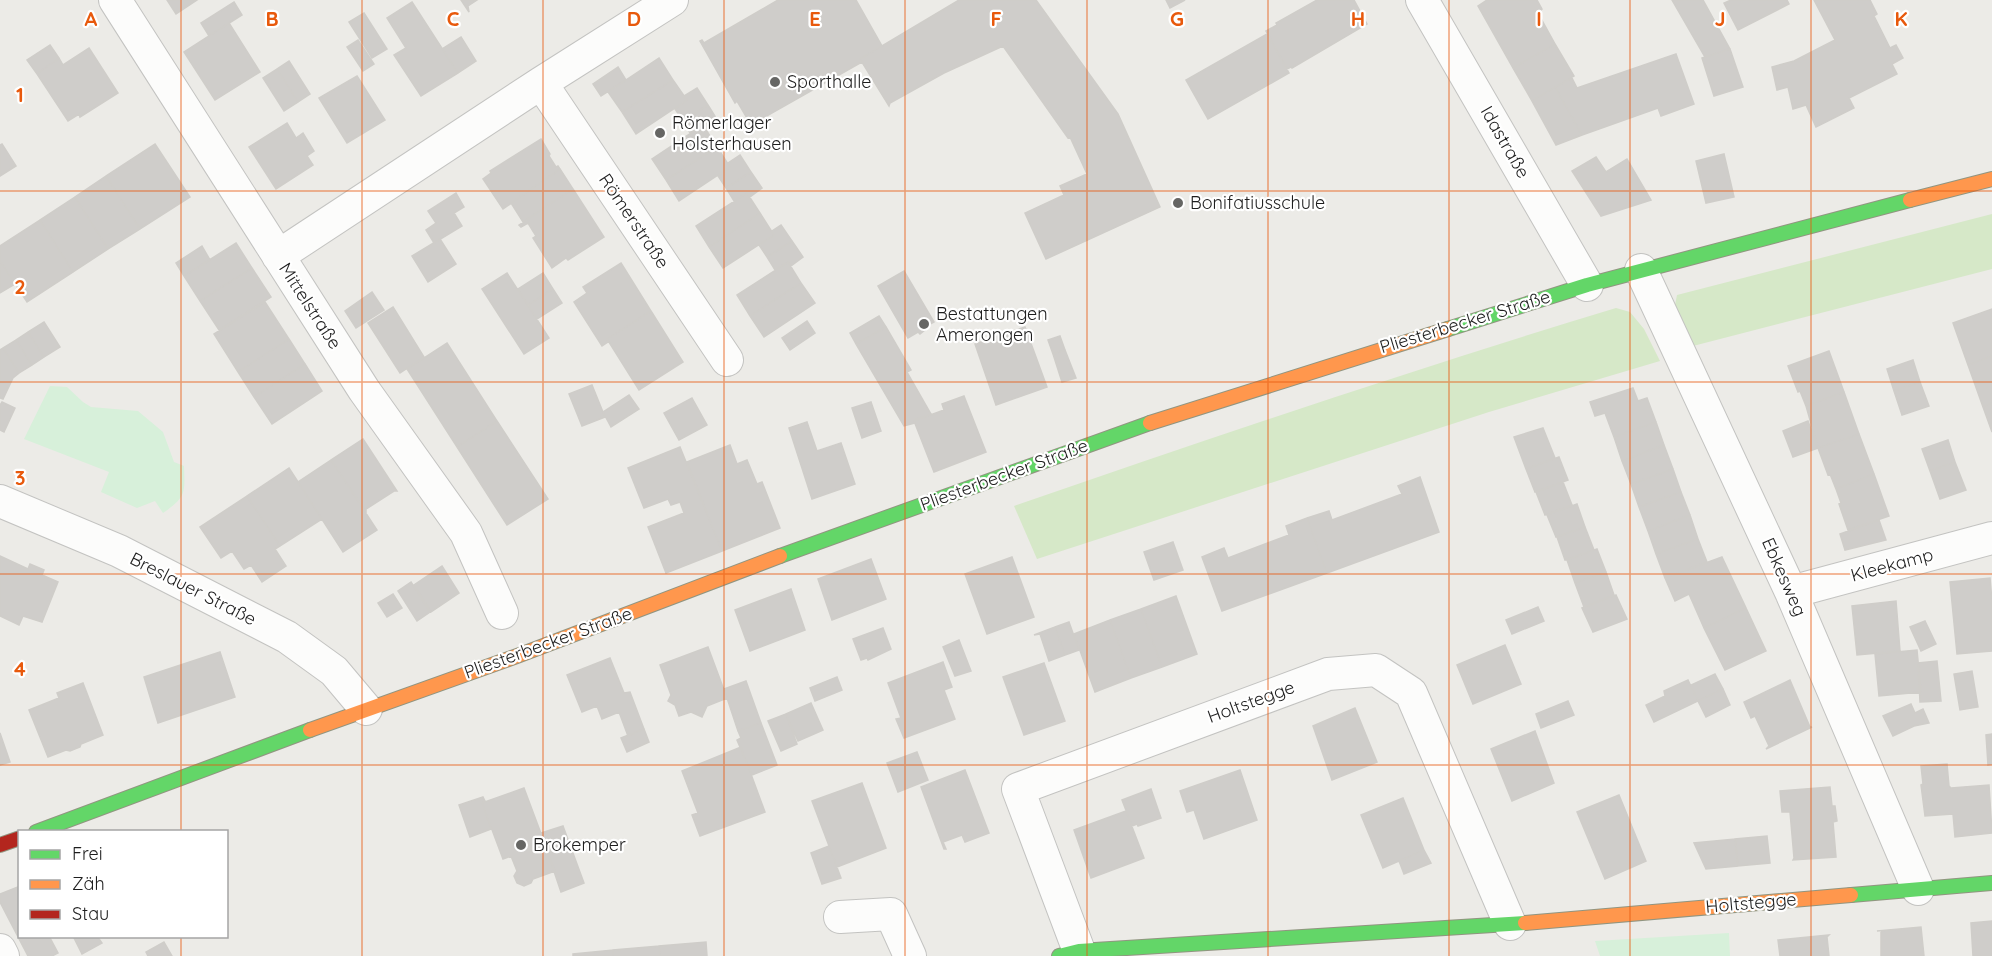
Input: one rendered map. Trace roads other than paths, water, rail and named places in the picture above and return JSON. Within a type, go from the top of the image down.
[{"type":"main road","name":"Pliesterbecker Straße","points":[[39,830],[366,709],[517,656],[837,535],[1165,418],[1587,285],[1992,178]]},
{"type":"main road","points":[[0,845],[18,839]]},
{"type":"main road","name":"Holtstegge","points":[[1069,953],[1510,924],[1992,883]]},
{"type":"street","name":"Mittelstraße","points":[[115,0],[364,390],[466,533],[502,614]]},
{"type":"street","points":[[278,256],[541,82],[672,0]]},
{"type":"street","name":"Idastraße","points":[[1422,0],[1587,285]]},
{"type":"street","name":"Römerstraße","points":[[541,82],[727,360]]},
{"type":"street","name":"Ebkesweg","points":[[1641,270],[1791,592],[1918,889]]},
{"type":"street","name":"Breslauer Straße","points":[[0,501],[119,551],[287,637],[334,671],[366,709]]},
{"type":"street","name":"Kleekamp","points":[[1791,592],[1992,538]]},
{"type":"street","name":"Holtstegge","points":[[1069,953],[1018,789],[1328,674],[1376,670],[1411,693],[1510,924]]},
{"type":"street","points":[[840,917],[891,914],[910,956]]},
{"type":"street","points":[[0,950],[3,956]]},
{"type":"place","name":"Sporthalle","points":[[775,82]]},
{"type":"place","name":"Römerlager Holsterhausen","points":[[660,133]]},
{"type":"place","name":"Bonifatiusschule","points":[[1178,203]]},
{"type":"place","name":"Bestattungen Amerongen","points":[[924,324]]},
{"type":"place","name":"Brokemper","points":[[521,845]]}]
